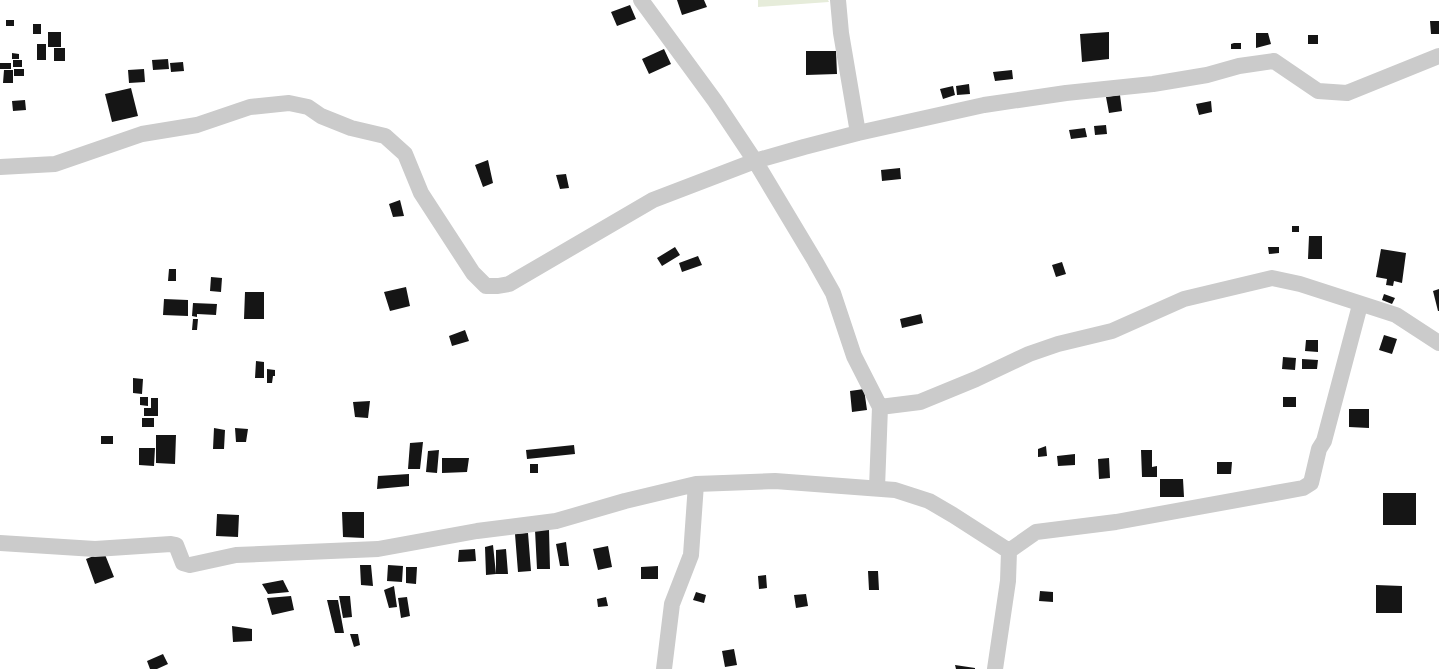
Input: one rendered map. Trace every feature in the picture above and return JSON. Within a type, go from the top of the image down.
[{"type":"street","points":[[642,0],[715,101],[755,161],[833,293],[854,356],[880,407],[876,488]]},
{"type":"street","points":[[838,0],[841,33],[858,133]]},
{"type":"street","points":[[0,167],[55,164],[142,134],[197,125],[250,108],[289,103],[308,107],[321,116],[351,128],[386,136],[399,148],[405,154],[421,193],[472,272],[486,286],[498,286],[509,284],[654,200],[755,161],[858,133],[984,105],[1066,93],[1154,84],[1207,75],[1239,66],[1274,61],[1318,90],[1347,93],[1439,56]]},
{"type":"street","points":[[880,407],[920,402],[976,379],[1029,354],[1058,344],[1112,331],[1184,299],[1272,278],[1300,284],[1360,305],[1396,315],[1439,343]]},
{"type":"street","points":[[1009,551],[1036,532],[1116,522],[1303,488],[1310,483],[1319,449],[1324,441],[1360,305]]},
{"type":"street","points":[[0,543],[95,549],[171,544],[176,545],[183,563],[190,565],[236,555],[378,549],[477,531],[556,521],[625,501],[696,484],[775,482],[895,490],[929,501],[953,514],[1009,551]]},
{"type":"street","points":[[664,669],[672,604],[691,555],[696,484]]},
{"type":"street","points":[[995,669],[1008,581],[1009,551]]},
{"type":"green space","points":[[758,0],[828,0],[829,2],[758,7]]},
{"type":"building","points":[[677,0],[704,0],[707,7],[682,15]]},
{"type":"building","points":[[630,5],[636,19],[617,26],[611,12]]},
{"type":"building","points":[[6,20],[14,20],[14,26],[6,26]]},
{"type":"building","points":[[1430,21],[1439,21],[1439,34],[1431,34]]},
{"type":"building","points":[[33,24],[41,24],[41,34],[33,34]]},
{"type":"building","points":[[48,32],[61,32],[61,47],[48,47]]},
{"type":"building","points":[[1109,32],[1109,59],[1082,62],[1080,34]]},
{"type":"building","points":[[1256,33],[1268,33],[1271,44],[1256,48]]},
{"type":"building","points":[[1308,35],[1318,35],[1318,44],[1308,44]]},
{"type":"building","points":[[1241,43],[1241,49],[1231,49],[1231,44]]},
{"type":"building","points":[[37,44],[46,44],[46,60],[37,60]]},
{"type":"building","points":[[54,48],[65,48],[65,61],[54,61]]},
{"type":"building","points":[[664,49],[671,64],[649,74],[642,59]]},
{"type":"building","points":[[806,51],[836,51],[837,74],[806,75]]},
{"type":"building","points":[[12,53],[19,54],[19,59],[12,59]]},
{"type":"building","points":[[168,59],[169,69],[153,70],[152,60]]},
{"type":"building","points":[[13,60],[22,60],[22,67],[13,67]]},
{"type":"building","points":[[183,62],[184,71],[171,72],[170,63]]},
{"type":"building","points":[[0,63],[11,63],[11,69],[0,69]]},
{"type":"building","points":[[14,69],[24,69],[24,76],[14,76]]},
{"type":"building","points":[[144,69],[145,82],[129,83],[128,70]]},
{"type":"building","points":[[4,70],[13,70],[13,83],[3,83]]},
{"type":"building","points":[[1012,70],[1013,79],[995,81],[993,72]]},
{"type":"building","points":[[969,84],[970,94],[957,95],[956,86]]},
{"type":"building","points":[[953,86],[955,95],[943,99],[940,89]]},
{"type":"building","points":[[131,88],[138,116],[112,122],[105,94]]},
{"type":"building","points":[[1120,95],[1122,111],[1109,113],[1106,97]]},
{"type":"building","points":[[25,100],[26,110],[13,111],[12,101]]},
{"type":"building","points":[[1211,101],[1212,112],[1199,115],[1196,104]]},
{"type":"building","points":[[1106,125],[1107,134],[1095,135],[1094,126]]},
{"type":"building","points":[[1085,128],[1087,137],[1071,139],[1069,130]]},
{"type":"building","points":[[488,160],[493,183],[483,187],[475,165]]},
{"type":"building","points":[[900,168],[901,179],[882,181],[881,170]]},
{"type":"building","points":[[566,174],[569,188],[560,189],[556,175]]},
{"type":"building","points":[[400,200],[404,216],[393,217],[389,204]]},
{"type":"building","points":[[1292,226],[1299,226],[1299,232],[1292,232]]},
{"type":"building","points":[[1309,236],[1322,236],[1322,259],[1308,259]]},
{"type":"building","points":[[675,247],[680,255],[662,266],[657,258]]},
{"type":"building","points":[[1268,247],[1279,247],[1279,253],[1269,254]]},
{"type":"building","points":[[1381,249],[1406,253],[1402,283],[1394,281],[1393,286],[1386,285],[1387,279],[1376,277]]},
{"type":"building","points":[[698,256],[702,265],[682,272],[679,263]]},
{"type":"building","points":[[1062,262],[1066,274],[1056,277],[1052,265]]},
{"type":"building","points":[[169,269],[176,269],[176,281],[168,281]]},
{"type":"building","points":[[211,277],[222,278],[221,292],[210,291]]},
{"type":"building","points":[[406,287],[410,306],[390,311],[384,292]]},
{"type":"building","points":[[1439,289],[1439,311],[1438,311],[1433,291]]},
{"type":"building","points":[[245,292],[264,292],[264,319],[244,319]]},
{"type":"building","points":[[1384,294],[1395,298],[1392,304],[1382,300]]},
{"type":"building","points":[[164,299],[188,300],[188,316],[163,315]]},
{"type":"building","points":[[193,303],[217,304],[216,315],[197,314],[197,317],[192,316]]},
{"type":"building","points":[[921,314],[923,323],[902,328],[900,319]]},
{"type":"building","points":[[193,319],[198,319],[197,330],[192,330]]},
{"type":"building","points":[[465,330],[469,341],[452,346],[449,336]]},
{"type":"building","points":[[1384,335],[1397,339],[1392,354],[1379,350]]},
{"type":"building","points":[[1306,340],[1318,340],[1318,352],[1305,351]]},
{"type":"building","points":[[1283,357],[1296,358],[1295,370],[1282,369]]},
{"type":"building","points":[[1302,359],[1318,360],[1317,369],[1302,369]]},
{"type":"building","points":[[256,361],[264,362],[264,378],[255,378]]},
{"type":"building","points":[[267,369],[275,370],[272,383],[267,383]]},
{"type":"building","points":[[133,378],[143,379],[142,394],[133,393]]},
{"type":"building","points":[[864,389],[867,410],[852,412],[850,391]]},
{"type":"building","points":[[140,397],[148,397],[148,406],[140,405]]},
{"type":"building","points":[[1283,397],[1296,397],[1296,407],[1283,407]]},
{"type":"building","points":[[151,398],[158,398],[158,416],[144,416],[144,408],[151,408]]},
{"type":"building","points":[[370,401],[368,418],[355,417],[353,402]]},
{"type":"building","points":[[1349,409],[1369,409],[1369,428],[1349,427]]},
{"type":"building","points":[[142,418],[154,418],[154,427],[142,427]]},
{"type":"building","points":[[214,428],[225,430],[224,449],[213,449]]},
{"type":"building","points":[[235,428],[248,429],[246,442],[236,442]]},
{"type":"building","points":[[156,435],[176,435],[175,464],[156,463]]},
{"type":"building","points":[[101,436],[113,436],[113,444],[101,444]]},
{"type":"building","points":[[423,442],[420,469],[408,469],[410,443]]},
{"type":"building","points":[[574,445],[575,454],[527,459],[526,450]]},
{"type":"building","points":[[1046,446],[1047,456],[1038,457],[1038,449]]},
{"type":"building","points":[[139,448],[155,448],[154,466],[139,465]]},
{"type":"building","points":[[439,450],[437,473],[426,472],[428,451]]},
{"type":"building","points":[[1141,450],[1152,450],[1152,467],[1157,466],[1157,477],[1142,477]]},
{"type":"building","points":[[1075,454],[1075,465],[1058,466],[1057,456]]},
{"type":"building","points":[[442,458],[469,458],[467,472],[442,473]]},
{"type":"building","points":[[1109,458],[1110,478],[1099,479],[1098,459]]},
{"type":"building","points":[[1217,462],[1232,462],[1231,474],[1217,474]]},
{"type":"building","points":[[530,464],[538,464],[538,473],[530,473]]},
{"type":"building","points":[[409,474],[409,486],[377,489],[378,476]]},
{"type":"building","points":[[1160,479],[1183,479],[1184,497],[1160,497]]},
{"type":"building","points":[[1383,493],[1416,493],[1416,525],[1383,525]]},
{"type":"building","points":[[342,512],[364,512],[364,538],[343,537]]},
{"type":"building","points":[[217,514],[239,515],[238,537],[216,536]]},
{"type":"building","points":[[535,530],[549,530],[550,569],[537,569]]},
{"type":"building","points":[[528,533],[531,571],[518,572],[515,534]]},
{"type":"building","points":[[566,542],[569,566],[560,566],[556,544]]},
{"type":"building","points":[[493,545],[496,574],[486,575],[485,547]]},
{"type":"building","points":[[608,546],[612,567],[598,570],[593,549]]},
{"type":"building","points":[[475,549],[476,561],[458,562],[459,550]]},
{"type":"building","points":[[506,549],[508,574],[496,574],[496,550]]},
{"type":"building","points":[[104,552],[114,577],[95,584],[86,559]]},
{"type":"building","points":[[360,565],[371,565],[373,586],[361,585]]},
{"type":"building","points":[[388,565],[403,566],[402,582],[387,581]]},
{"type":"building","points":[[658,566],[658,579],[641,579],[641,567]]},
{"type":"building","points":[[406,567],[417,567],[416,584],[406,583]]},
{"type":"building","points":[[868,571],[878,571],[879,590],[869,590]]},
{"type":"building","points":[[766,575],[767,588],[759,589],[758,576]]},
{"type":"building","points":[[283,580],[289,592],[268,594],[262,584]]},
{"type":"building","points":[[1376,585],[1402,586],[1402,613],[1376,613]]},
{"type":"building","points":[[394,586],[397,607],[389,608],[384,590]]},
{"type":"building","points":[[1040,591],[1053,592],[1053,602],[1039,601]]},
{"type":"building","points":[[696,592],[706,595],[704,603],[693,600]]},
{"type":"building","points":[[806,594],[808,606],[796,608],[794,595]]},
{"type":"building","points":[[291,596],[294,610],[272,615],[267,598]]},
{"type":"building","points":[[339,596],[350,596],[352,617],[343,618]]},
{"type":"building","points":[[407,597],[410,616],[401,618],[398,598]]},
{"type":"building","points":[[606,597],[608,606],[598,607],[597,599]]},
{"type":"building","points":[[327,600],[338,600],[344,633],[335,633]]},
{"type":"building","points":[[232,626],[252,629],[252,641],[233,642]]},
{"type":"building","points":[[350,634],[358,634],[360,645],[354,647]]},
{"type":"building","points":[[734,649],[737,665],[725,667],[722,651]]},
{"type":"building","points":[[163,654],[168,664],[157,669],[150,669],[147,661]]},
{"type":"building","points":[[955,665],[975,668],[975,669],[956,669]]}]
